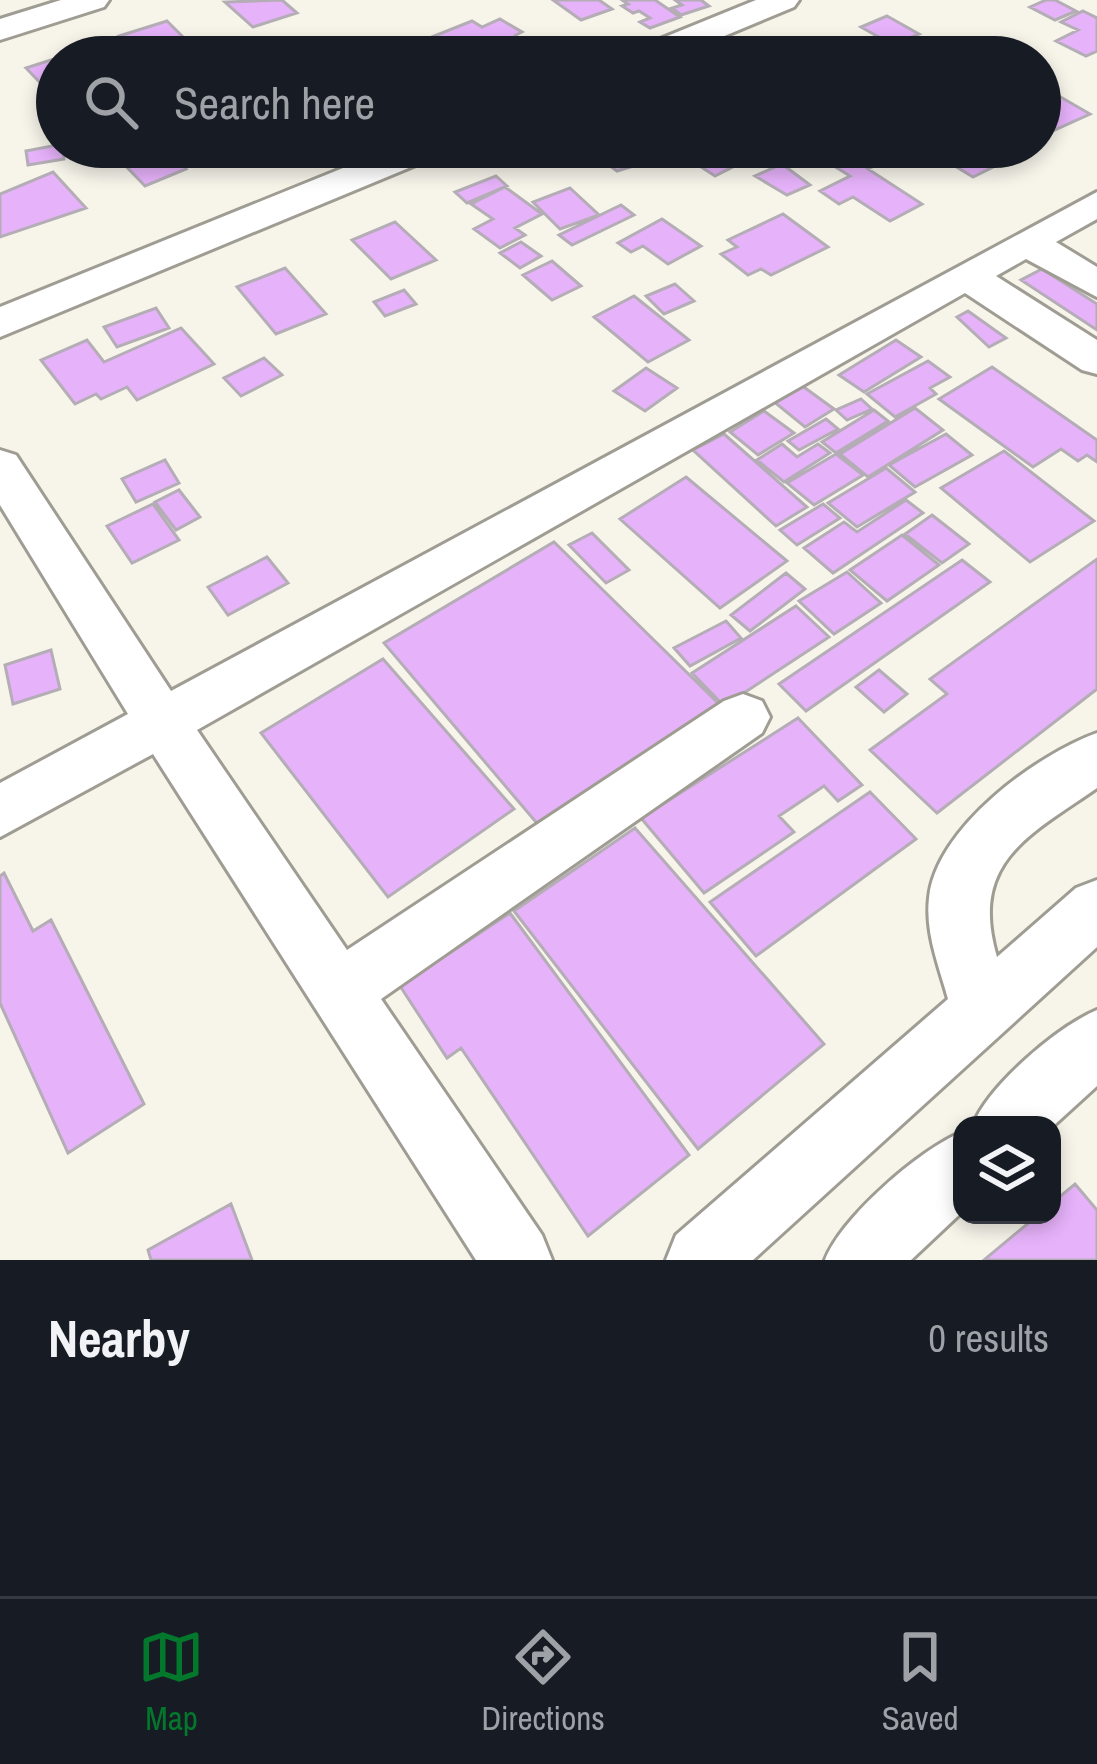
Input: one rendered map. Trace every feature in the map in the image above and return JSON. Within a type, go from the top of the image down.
[{"type":"street","points":[[0,30],[93,0]]},
{"type":"street","points":[[696,36],[783,0]]},
{"type":"street","points":[[0,323],[376,168]]},
{"type":"street","points":[[0,812],[1027,242],[1092,211]]},
{"type":"street","points":[[1027,242],[1097,284]]},
{"type":"street","points":[[967,276],[1097,360]]},
{"type":"street","points":[[0,467],[161,721],[517,1260]]},
{"type":"street","points":[[339,991],[743,717]]},
{"type":"street","points":[[982,1010],[957,916],[964,872],[997,831],[1097,757]]},
{"type":"street","points":[[701,1260],[1097,908]]},
{"type":"street","points":[[1016,1116],[1097,1042]]},
{"type":"street","points":[[860,1260],[953,1174]]},
{"type":"building","points":[[282,0],[297,13],[253,27],[225,2]]},
{"type":"building","points":[[553,0],[599,0],[612,9],[581,20]]},
{"type":"building","points":[[622,0],[655,0],[680,17],[650,28],[640,22],[650,18],[622,6],[628,4]]},
{"type":"building","points":[[675,0],[701,0],[709,6],[681,15],[672,8],[682,5]]},
{"type":"building","points":[[1046,0],[1076,11],[1055,20],[1030,7]]},
{"type":"building","points":[[1083,11],[1097,18],[1097,51],[1086,56],[1061,44],[1061,38],[1078,30],[1061,22]]},
{"type":"building","points":[[887,16],[919,34],[877,36],[861,27]]},
{"type":"building","points":[[500,19],[522,32],[518,36],[434,36],[472,21],[482,27]]},
{"type":"building","points":[[167,21],[182,36],[119,36]]},
{"type":"building","points":[[1061,97],[1090,114],[1061,127]]},
{"type":"building","points":[[36,149],[36,164],[28,165],[26,151]]},
{"type":"building","points":[[128,168],[186,169],[145,186]]},
{"type":"building","points":[[703,168],[731,168],[715,176]]},
{"type":"building","points":[[787,168],[810,185],[787,195],[755,176]]},
{"type":"building","points":[[837,168],[870,168],[922,204],[890,221],[853,197],[839,204],[820,191],[850,176]]},
{"type":"building","points":[[958,168],[991,168],[973,177]]},
{"type":"building","points":[[53,172],[86,208],[0,237],[0,194]]},
{"type":"building","points":[[496,176],[507,186],[467,203],[455,192]]},
{"type":"building","points":[[505,187],[542,214],[515,228],[525,235],[500,248],[474,229],[493,219],[471,204]]},
{"type":"building","points":[[570,188],[599,215],[560,229],[533,202]]},
{"type":"building","points":[[621,205],[634,215],[572,245],[559,235]]},
{"type":"building","points":[[783,214],[828,247],[771,275],[761,269],[748,275],[721,254],[737,247],[728,240]]},
{"type":"building","points":[[662,219],[701,246],[668,264],[643,246],[631,252],[618,243]]},
{"type":"building","points":[[395,222],[436,260],[391,279],[352,240]]},
{"type":"building","points":[[521,242],[541,256],[520,268],[500,253]]},
{"type":"building","points":[[552,261],[581,286],[552,300],[523,275]]},
{"type":"building","points":[[285,268],[326,314],[276,334],[237,287]]},
{"type":"building","points":[[1042,269],[1097,304],[1097,330],[1021,280]]},
{"type":"building","points":[[675,284],[694,301],[664,314],[646,296]]},
{"type":"building","points":[[404,290],[416,304],[385,316],[374,302]]},
{"type":"building","points":[[634,296],[689,340],[648,362],[594,317]]},
{"type":"building","points":[[156,308],[169,328],[117,347],[104,327]]},
{"type":"building","points":[[968,311],[1006,338],[989,347],[957,317]]},
{"type":"building","points":[[181,328],[214,364],[137,400],[127,387],[75,404],[41,360],[87,340],[104,362]]},
{"type":"building","points":[[896,340],[921,357],[864,392],[839,375]]},
{"type":"building","points":[[264,358],[282,375],[241,396],[224,378]]},
{"type":"building","points":[[928,361],[950,377],[930,388],[936,394],[895,417],[867,394]]},
{"type":"building","points":[[992,367],[1097,440],[1097,462],[1087,455],[1078,461],[1061,449],[1033,467],[939,399]]},
{"type":"building","points":[[646,368],[677,388],[645,411],[614,391]]},
{"type":"building","points":[[801,385],[834,409],[805,427],[773,401]]},
{"type":"building","points":[[861,399],[872,409],[847,420],[836,410]]},
{"type":"building","points":[[915,408],[943,430],[868,477],[840,454]]},
{"type":"building","points":[[874,410],[888,421],[836,453],[822,442]]},
{"type":"building","points":[[764,411],[794,433],[758,455],[730,432]]},
{"type":"building","points":[[826,419],[838,429],[799,450],[788,441]]},
{"type":"building","points":[[724,434],[807,507],[776,526],[693,450]]},
{"type":"building","points":[[946,434],[972,455],[915,487],[889,465]]},
{"type":"building","points":[[782,444],[797,457],[818,444],[830,453],[784,482],[757,460]]},
{"type":"building","points":[[1004,451],[1094,521],[1030,562],[941,488]]},
{"type":"building","points":[[836,454],[863,475],[814,505],[787,483]]},
{"type":"building","points":[[165,460],[179,483],[136,502],[122,479]]},
{"type":"building","points":[[886,468],[915,492],[857,527],[828,503]]},
{"type":"building","points":[[686,477],[787,561],[720,608],[620,519]]},
{"type":"building","points":[[179,490],[200,517],[176,530],[155,502]]},
{"type":"building","points":[[906,500],[923,513],[833,573],[804,548],[844,522],[857,532]]},
{"type":"building","points":[[153,504],[179,540],[132,563],[107,526]]},
{"type":"building","points":[[823,504],[840,518],[797,545],[780,530]]},
{"type":"building","points":[[932,515],[969,544],[942,563],[905,534]]},
{"type":"building","points":[[592,533],[629,570],[606,583],[569,545]]},
{"type":"building","points":[[902,535],[939,565],[887,601],[850,570]]},
{"type":"building","points":[[554,542],[719,704],[541,828],[384,643]]},
{"type":"building","points":[[267,557],[288,583],[228,615],[208,587]]},
{"type":"building","points":[[1097,559],[1097,689],[937,813],[870,750],[947,694],[930,679]]},
{"type":"building","points":[[962,560],[990,582],[806,711],[779,684]]},
{"type":"building","points":[[847,572],[881,603],[834,634],[799,601]]},
{"type":"building","points":[[786,573],[805,589],[750,631],[731,615]]},
{"type":"building","points":[[796,606],[829,637],[724,706],[692,673]]},
{"type":"building","points":[[726,621],[741,638],[690,666],[674,648]]},
{"type":"building","points":[[51,650],[60,689],[13,704],[5,665]]},
{"type":"building","points":[[383,659],[514,809],[388,897],[261,733]]},
{"type":"building","points":[[879,670],[907,694],[884,712],[856,687]]},
{"type":"building","points":[[798,718],[862,785],[838,801],[824,786],[779,816],[794,832],[704,893],[641,818]]},
{"type":"building","points":[[870,792],[916,839],[756,956],[710,902]]},
{"type":"building","points":[[635,828],[824,1044],[698,1149],[514,911]]},
{"type":"building","points":[[4,873],[33,931],[51,920],[144,1104],[68,1153],[0,1003],[0,876]]},
{"type":"building","points":[[510,913],[689,1155],[588,1236],[461,1048],[447,1058],[400,986]]},
{"type":"building","points":[[1075,1184],[1097,1210],[1097,1260],[984,1260],[1027,1224],[1061,1224],[1061,1196]]},
{"type":"building","points":[[231,1204],[252,1260],[151,1260],[148,1250]]}]
